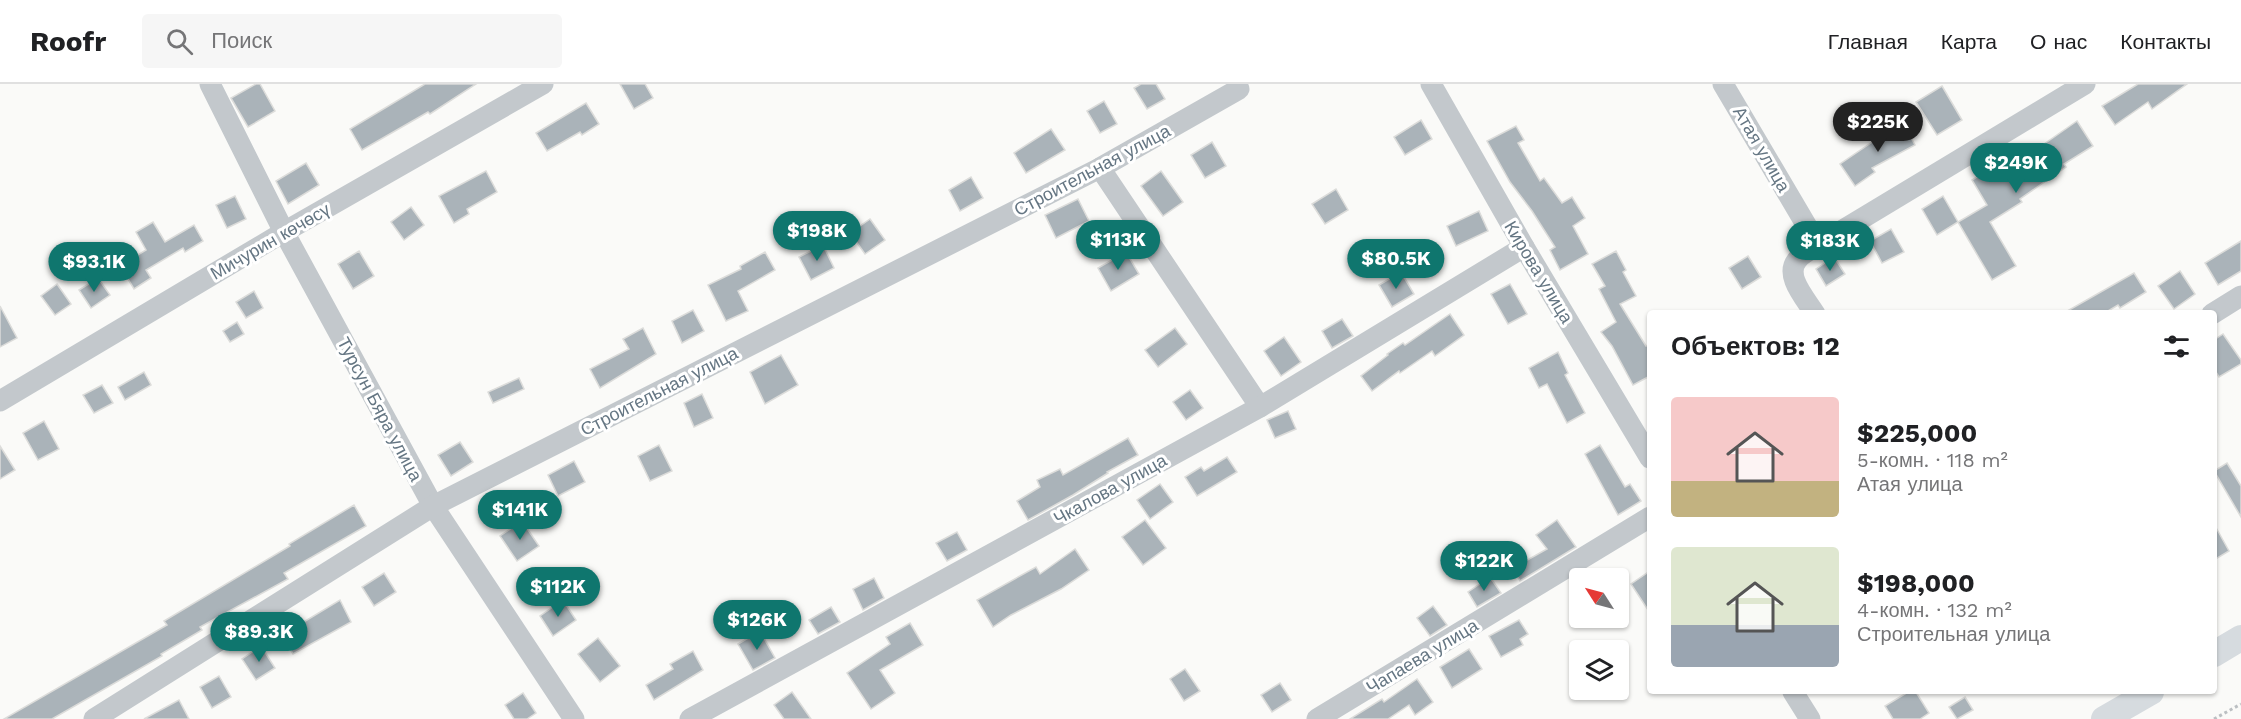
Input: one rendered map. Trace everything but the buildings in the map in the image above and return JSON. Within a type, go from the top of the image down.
[{"type":"main road","points":[[2217,652],[2241,638]]},
{"type":"main road","points":[[2104,719],[2148,694]]},
{"type":"street","name":"Турсун Бяра улица","points":[[210,84],[284,232],[433,506],[574,719]]},
{"type":"street","name":"Мичурин көчөсү","points":[[0,401],[284,232],[543,84]]},
{"type":"street","name":"Кирова улица","points":[[1431,84],[1524,247],[1647,453]]},
{"type":"street","name":"Атая улица","points":[[1723,84],[1818,245]]},
{"type":"street","points":[[1813,310],[1792,276],[1793,267],[1798,258],[2085,84]]},
{"type":"street","name":"Строительная улица","points":[[94,719],[433,506],[1100,168],[1239,89]]},
{"type":"street","points":[[1100,168],[1260,407]]},
{"type":"street","name":"Чкалова улица","points":[[690,719],[1260,407],[1524,247]]},
{"type":"street","points":[[2217,311],[2241,296]]},
{"type":"street","name":"Чапаева улица","points":[[1317,719],[1647,519]]},
{"type":"street","points":[[1795,694],[1810,719]]},
{"type":"path","points":[[2214,719],[2241,704]]}]
